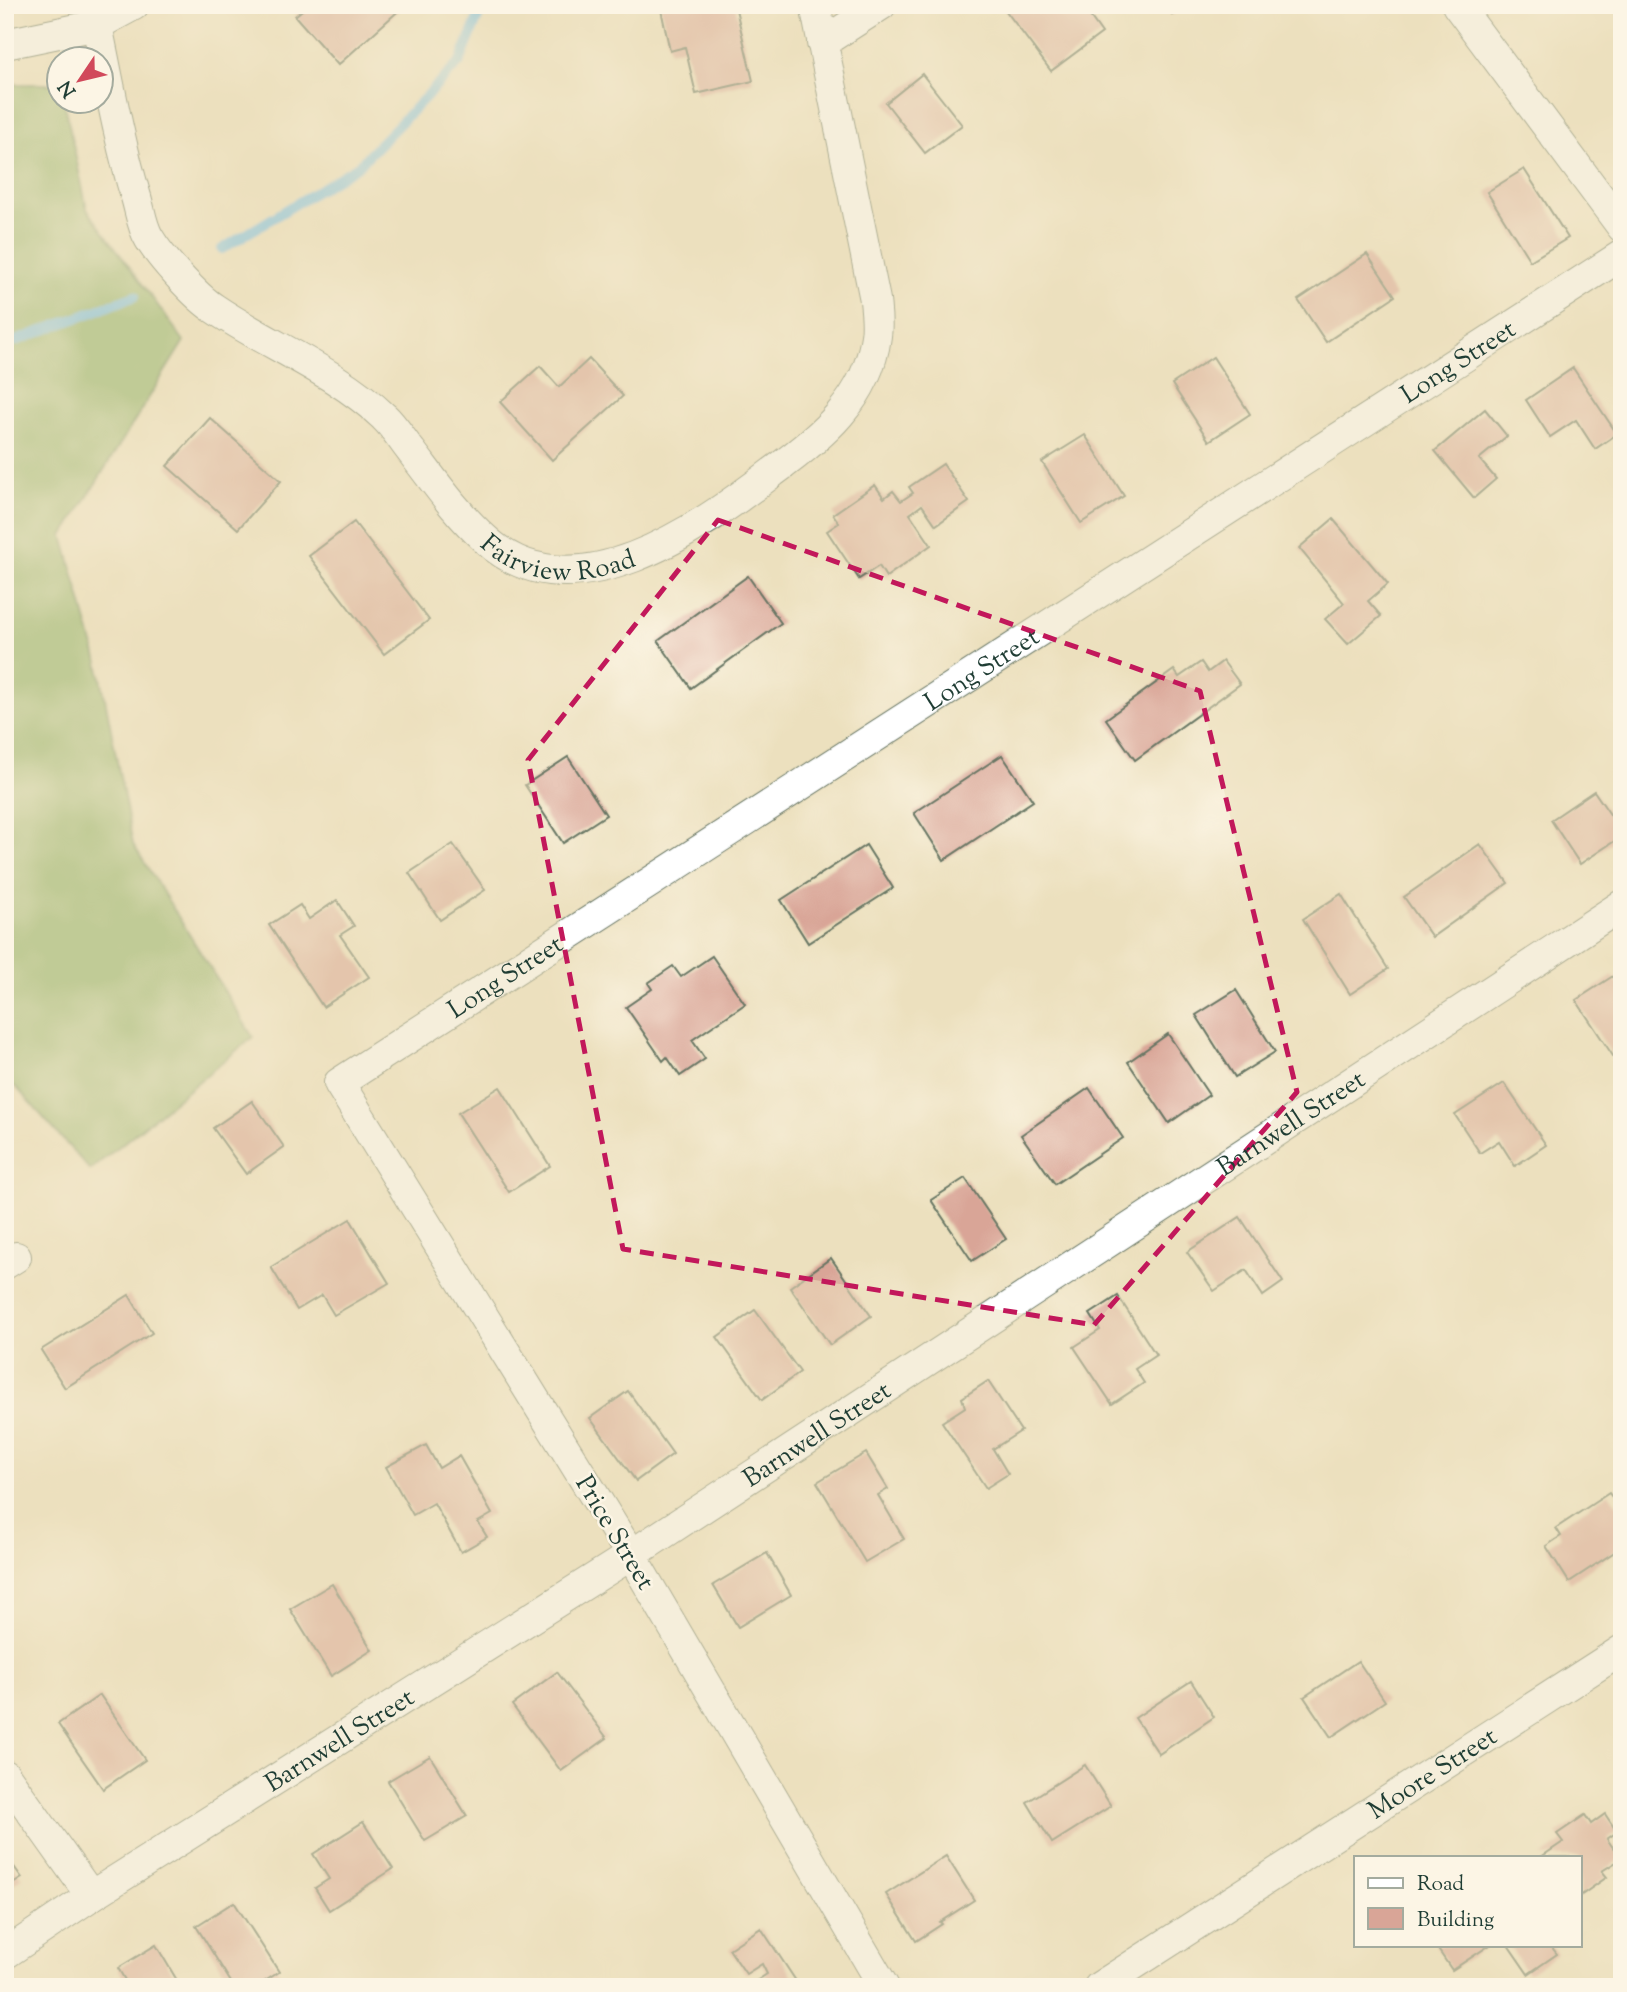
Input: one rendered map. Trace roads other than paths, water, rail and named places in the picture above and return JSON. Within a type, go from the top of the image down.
[{"type":"street","points":[[5,44],[97,25],[134,5]]},
{"type":"street","name":"Fairview Road","points":[[97,25],[121,148],[148,237],[181,277],[212,308],[344,385],[386,418],[459,513],[487,542],[520,563],[576,572],[618,563],[650,550],[693,526],[761,482],[818,439],[839,418],[859,390],[870,363],[877,334],[875,300],[815,5]]},
{"type":"street","points":[[822,43],[881,5]]},
{"type":"street","points":[[1457,5],[1622,227]]},
{"type":"street","name":"Long Street","points":[[339,1083],[1622,255]]},
{"type":"street","name":"Barnwell Street","points":[[5,1954],[91,1896],[631,1555],[1622,905]]},
{"type":"street","name":"Price Street","points":[[339,1083],[631,1555],[884,1987]]},
{"type":"street","name":"Moore Street","points":[[1099,1987],[1622,1650]]},
{"type":"street","points":[[5,1775],[91,1896]]},
{"type":"waterway","points":[[222,249],[358,166],[460,62],[483,5]]},
{"type":"waterway","points":[[5,345],[135,296]]}]
